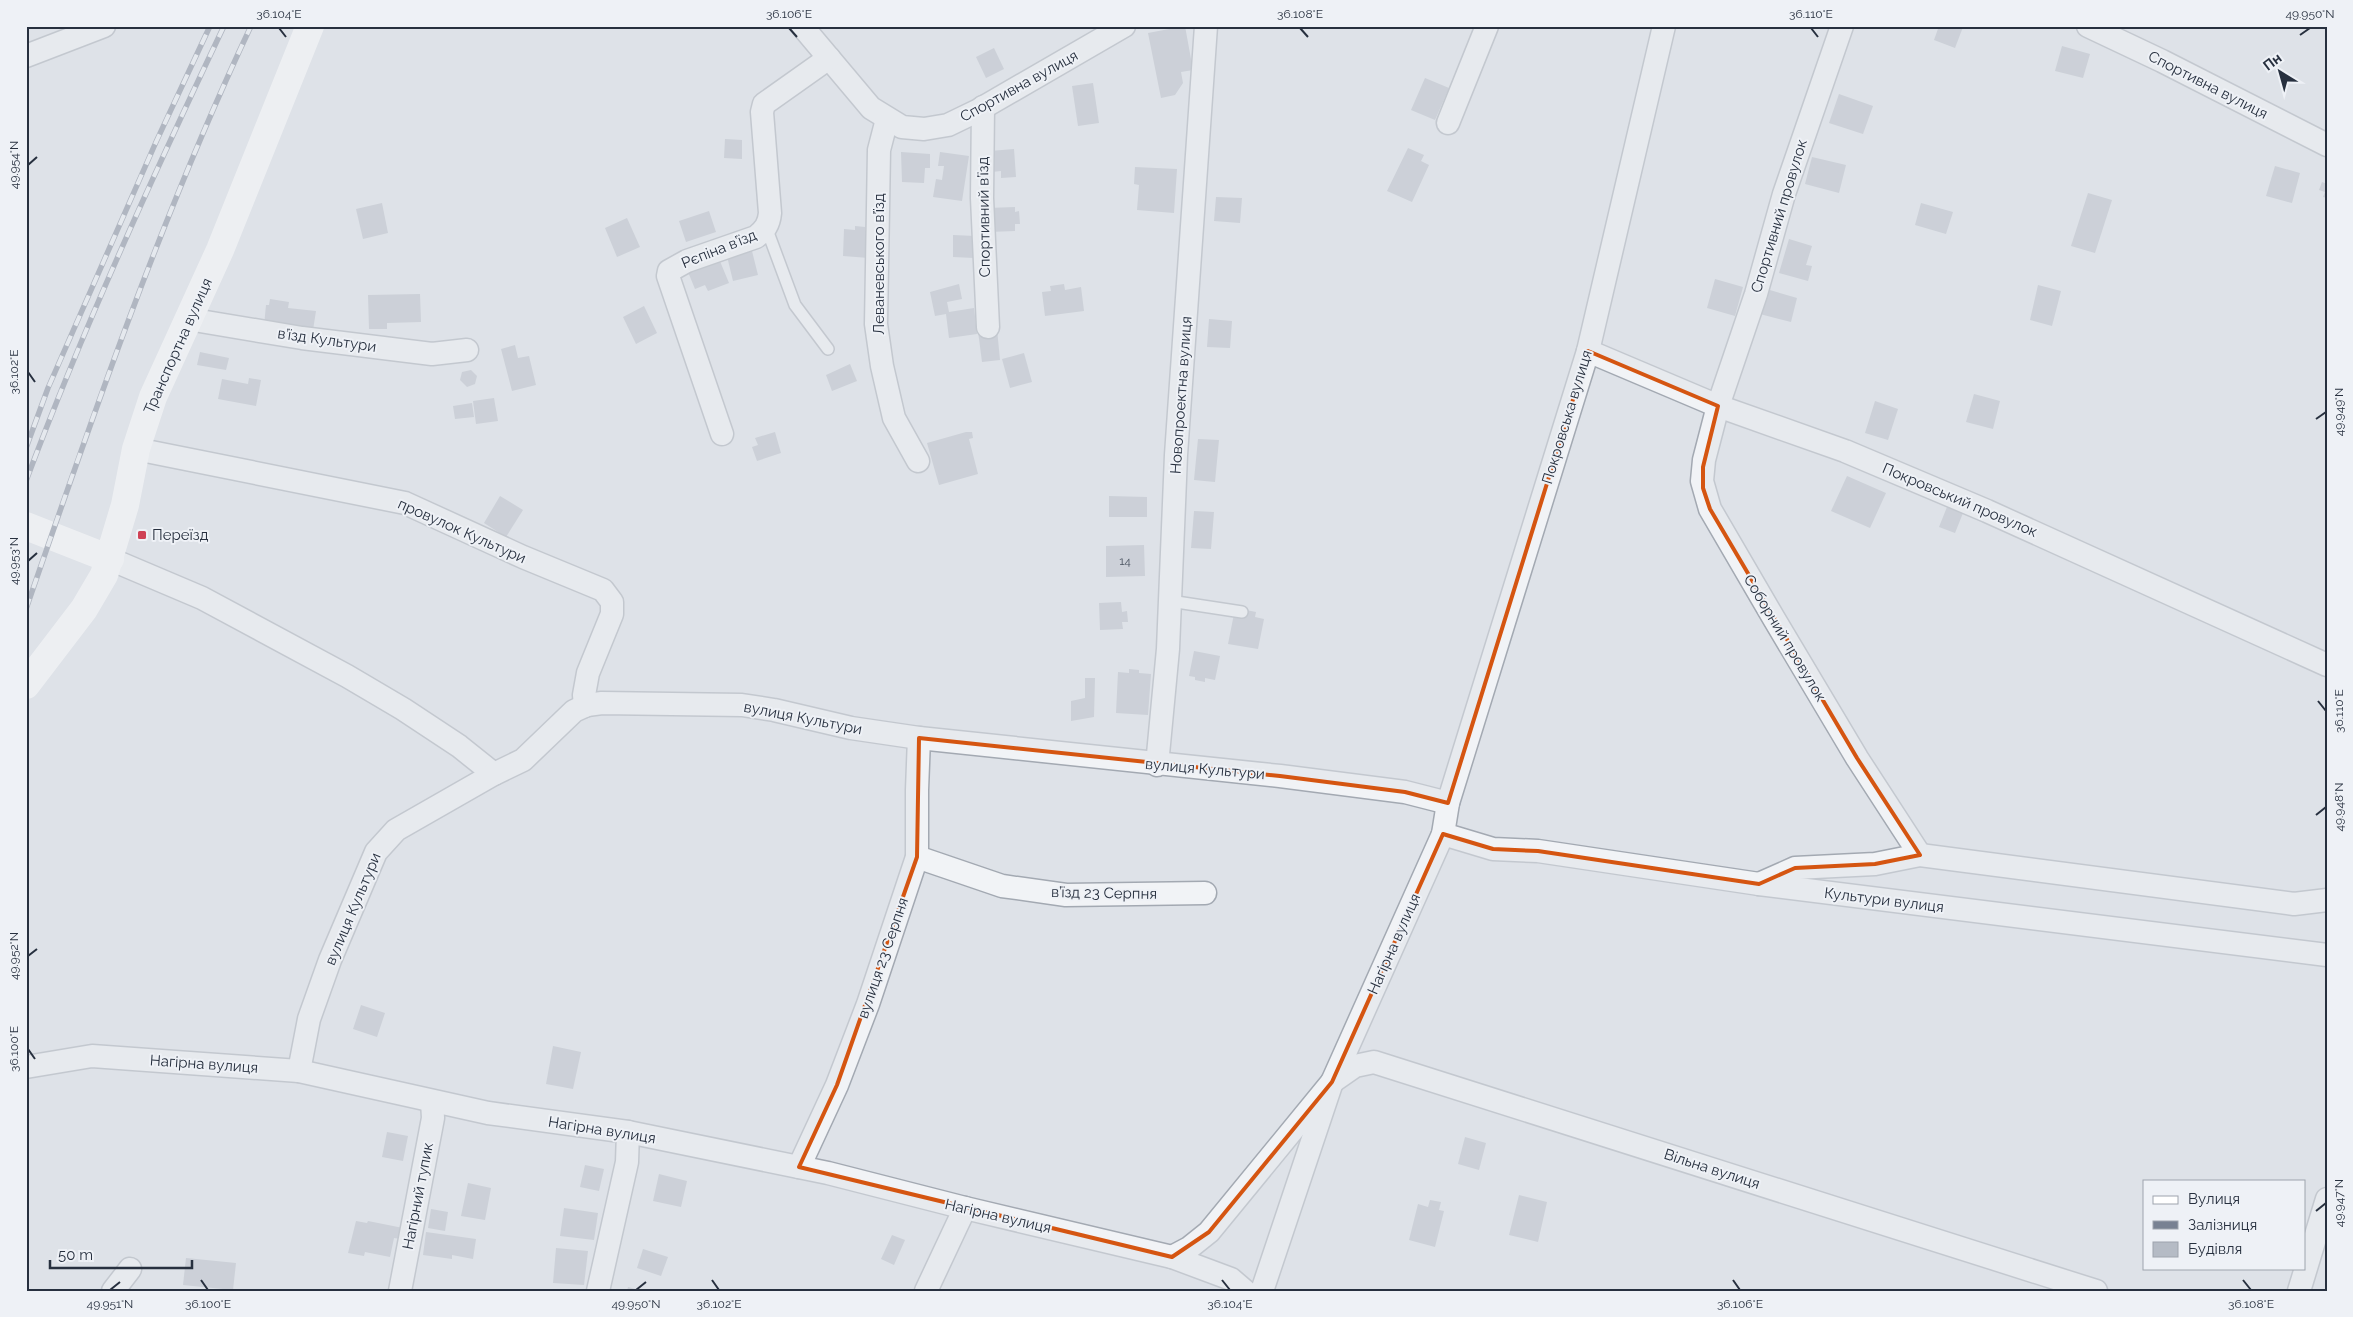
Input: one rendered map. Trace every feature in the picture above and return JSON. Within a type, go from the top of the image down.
[{"type":"street","points":[[26,56],[104,26]]},
{"type":"street","name":"Транспортна вулиця","points":[[26,685],[97,591],[110,559],[125,505],[136,449],[152,397],[220,250],[310,26]]},
{"type":"street","name":"Спортивна вулиця","points":[[802,26],[870,108],[902,127],[924,129],[948,125],[983,107],[1124,26]]},
{"type":"street","name":"Новопроектна вулиця","points":[[1157,765],[1170,601],[1176,455],[1206,26]]},
{"type":"street","points":[[1448,123],[1487,26]]},
{"type":"street","name":"Покровська вулиця","points":[[1448,803],[1588,351],[1664,26]]},
{"type":"street","name":"Спортивний провулок","points":[[1718,406],[1756,294],[1784,194],[1842,26]]},
{"type":"street","name":"Спортивна вулиця","points":[[2088,26],[2325,139]]},
{"type":"street","name":"Рєпіна в’їзд","points":[[722,434],[668,276],[669,271],[674,267],[756,237],[766,226],[770,213],[762,112],[764,104],[829,58]]},
{"type":"street","name":"Спортивний в’їзд","points":[[983,107],[982,198],[988,327]]},
{"type":"street","name":"Леваневського в’їзд","points":[[887,119],[879,150],[876,324],[882,366],[894,418],[918,461]]},
{"type":"street","name":"в’їзд Культури","points":[[188,319],[302,338],[432,354],[467,350]]},
{"type":"street","name":"Покровський провулок","points":[[1588,351],[1718,406],[1845,451],[1987,511],[2327,665]]},
{"type":"street","name":"Соборний провулок","points":[[1718,406],[1703,467],[1702,481],[1707,502],[1852,750],[1920,855]]},
{"type":"street","name":"провулок Культури","points":[[136,449],[405,503],[523,557],[603,590],[612,602],[612,614],[588,673],[584,689],[585,706]]},
{"type":"street","points":[[26,526],[202,598],[347,676],[403,709],[451,741],[494,774]]},
{"type":"street","name":"вулиця Культури","points":[[299,1071],[309,1019],[330,960],[376,852],[396,830],[494,774],[524,760],[568,715],[585,706],[602,703],[742,705],[774,710],[852,728],[919,738],[1157,765],[1280,776],[1405,792],[1448,803]]},
{"type":"street","name":"вулиця 23 Серпня","points":[[799,1167],[848,1058],[917,857],[919,738]]},
{"type":"street","name":"Нагірна вулиця","points":[[1262,1291],[1332,1082],[1443,834],[1448,803]]},
{"type":"street","name":"Культури вулиця","points":[[1443,834],[1493,849],[1538,851],[1759,884],[2327,955]]},
{"type":"street","points":[[1759,884],[1795,868],[1875,864],[1920,855],[2294,904],[2327,900]]},
{"type":"street","name":"в’їзд 23 Серпня","points":[[917,857],[1002,886],[1066,896],[1205,893]]},
{"type":"street","name":"Нагірна вулиця","points":[[26,1067],[92,1056],[299,1071],[488,1113],[628,1132],[799,1167],[1172,1257],[1231,1279],[1245,1291]]},
{"type":"street","name":"Вільна вулиця","points":[[1332,1082],[1355,1066],[1374,1062],[2096,1291]]},
{"type":"street","name":"Нагірна вулиця","points":[[1172,1257],[1189,1248],[1209,1232],[1332,1082]]},
{"type":"street","name":"Нагірний тупик","points":[[400,1291],[432,1118],[432,1101]]},
{"type":"street","points":[[598,1291],[627,1162],[628,1132]]},
{"type":"street","points":[[2306,1268],[2327,1199]]},
{"type":"street","points":[[926,1291],[965,1208]]},
{"type":"street","points":[[113,1291],[130,1270]]},
{"type":"street","points":[[2299,1291],[2305,1270]]},
{"type":"lane","points":[[766,226],[795,304],[828,349]]},
{"type":"lane","points":[[1170,601],[1242,612]]},
{"type":"highlighted area","points":[[1588,351],[1718,406],[1703,467],[1703,488],[1710,509],[1857,758],[1920,855],[1875,864],[1795,868],[1759,884],[1538,851],[1493,849],[1443,834],[1332,1082],[1209,1232],[1172,1257],[799,1167],[837,1085],[917,857],[919,738],[1280,776],[1405,792],[1448,803]]},
{"type":"building","points":[[1185,26],[1193,70],[1181,72],[1183,83],[1175,95],[1161,98],[1148,33]]},
{"type":"building","points":[[1939,26],[1963,27],[1955,48],[1934,40]]},
{"type":"building","points":[[2062,46],[2090,54],[2083,78],[2055,71]]},
{"type":"building","points":[[994,48],[1004,69],[986,78],[976,57]]},
{"type":"building","points":[[1425,78],[1449,88],[1435,120],[1411,110]]},
{"type":"building","points":[[1093,83],[1099,123],[1078,126],[1072,86]]},
{"type":"building","points":[[1839,94],[1873,106],[1863,134],[1829,123]]},
{"type":"building","points":[[725,139],[742,140],[742,159],[724,158]]},
{"type":"building","points":[[1408,148],[1424,155],[1421,161],[1429,165],[1412,202],[1387,191]]},
{"type":"building","points":[[1014,149],[1016,177],[1001,178],[1001,171],[992,172],[990,151]]},
{"type":"building","points":[[901,152],[930,154],[930,168],[925,168],[924,183],[902,182]]},
{"type":"building","points":[[940,152],[969,156],[962,201],[933,197],[936,179],[942,180],[944,166],[938,166]]},
{"type":"building","points":[[1812,157],[1846,165],[1839,193],[1805,184]]},
{"type":"building","points":[[2275,166],[2300,173],[2292,203],[2266,196]]},
{"type":"building","points":[[1135,167],[1177,169],[1174,213],[1137,210],[1139,185],[1134,184]]},
{"type":"building","points":[[2322,182],[2327,184],[2327,198],[2323,197],[2325,192],[2319,190]]},
{"type":"building","points":[[2088,193],[2112,200],[2095,253],[2071,246]]},
{"type":"building","points":[[1216,197],[1242,198],[1240,223],[1214,221]]},
{"type":"building","points":[[382,203],[388,233],[363,239],[356,209]]},
{"type":"building","points":[[1921,203],[1953,212],[1946,234],[1915,225]]},
{"type":"building","points":[[1015,207],[1015,212],[1019,211],[1020,224],[1015,224],[1015,231],[989,232],[988,208]]},
{"type":"building","points":[[709,211],[716,232],[686,242],[679,221]]},
{"type":"building","points":[[627,218],[640,247],[617,257],[605,228]]},
{"type":"building","points":[[855,226],[865,227],[865,231],[870,231],[869,258],[843,256],[844,229],[855,230]]},
{"type":"building","points":[[953,235],[975,236],[974,258],[953,257]]},
{"type":"building","points":[[1789,239],[1812,246],[1806,265],[1812,266],[1808,281],[1779,273]]},
{"type":"building","points":[[751,247],[758,275],[733,281],[726,252]]},
{"type":"building","points":[[717,254],[729,283],[708,291],[705,285],[695,289],[686,267]]},
{"type":"building","points":[[1715,279],[1743,287],[1735,316],[1707,308]]},
{"type":"building","points":[[959,284],[962,299],[947,302],[949,312],[974,308],[977,334],[949,338],[946,314],[935,316],[930,292]]},
{"type":"building","points":[[1064,284],[1065,290],[1081,287],[1084,311],[1045,316],[1042,292],[1051,291],[1050,286]]},
{"type":"building","points":[[2038,285],[2061,291],[2052,326],[2030,320]]},
{"type":"building","points":[[1763,288],[1797,298],[1791,322],[1756,313]]},
{"type":"building","points":[[420,294],[421,322],[387,323],[387,329],[369,329],[368,295]]},
{"type":"building","points":[[270,299],[289,302],[288,308],[316,311],[313,330],[264,326],[266,305],[269,305]]},
{"type":"building","points":[[644,306],[657,333],[636,344],[623,317]]},
{"type":"building","points":[[1209,319],[1232,321],[1230,348],[1207,347]]},
{"type":"building","points":[[997,329],[1000,360],[982,362],[978,331]]},
{"type":"building","points":[[515,345],[518,358],[529,356],[536,385],[512,391],[501,349]]},
{"type":"building","points":[[200,352],[229,358],[226,370],[197,365]]},
{"type":"building","points":[[1024,353],[1032,382],[1010,388],[1002,359]]},
{"type":"building","points":[[850,364],[857,381],[832,391],[826,375]]},
{"type":"building","points":[[471,370],[477,376],[475,384],[467,387],[460,380],[462,372]]},
{"type":"building","points":[[249,378],[261,380],[256,406],[218,399],[222,379],[248,384]]},
{"type":"building","points":[[1974,394],[2000,401],[1993,429],[1966,422]]},
{"type":"building","points":[[494,398],[498,421],[476,424],[473,401]]},
{"type":"building","points":[[1875,401],[1898,409],[1888,440],[1865,433]]},
{"type":"building","points":[[472,403],[474,417],[455,419],[453,406]]},
{"type":"building","points":[[775,432],[781,453],[757,461],[752,447],[758,445],[755,438]]},
{"type":"building","points":[[972,432],[973,438],[969,439],[978,474],[939,485],[927,443]]},
{"type":"building","points":[[1198,439],[1219,440],[1215,482],[1194,480]]},
{"type":"building","points":[[1847,476],[1886,493],[1870,528],[1831,511]]},
{"type":"building","points":[[500,496],[523,510],[506,537],[484,523]]},
{"type":"building","points":[[1109,496],[1147,497],[1147,517],[1109,517]]},
{"type":"building","points":[[1947,507],[1963,513],[1955,533],[1939,527]]},
{"type":"building","points":[[1194,511],[1214,512],[1211,549],[1191,548]]},
{"type":"building","points":[[1144,545],[1145,576],[1106,577],[1106,546]]},
{"type":"building","points":[[1121,602],[1122,612],[1127,611],[1128,622],[1122,622],[1123,629],[1100,630],[1099,603]]},
{"type":"building","points":[[1246,610],[1256,612],[1255,617],[1264,619],[1258,649],[1228,644],[1234,614]]},
{"type":"building","points":[[1194,651],[1220,656],[1215,680],[1205,678],[1205,682],[1195,680],[1195,677],[1189,676]]},
{"type":"building","points":[[1129,669],[1139,670],[1139,673],[1151,674],[1148,715],[1116,713],[1118,672],[1129,673]]},
{"type":"building","points":[[1085,678],[1095,678],[1094,717],[1071,721],[1071,701],[1085,698]]},
{"type":"building","points":[[361,1005],[385,1013],[377,1037],[353,1029]]},
{"type":"building","points":[[553,1046],[581,1052],[573,1089],[546,1084]]},
{"type":"building","points":[[387,1132],[408,1136],[403,1161],[382,1157]]},
{"type":"building","points":[[1465,1137],[1486,1143],[1479,1170],[1458,1164]]},
{"type":"building","points":[[585,1165],[604,1169],[599,1191],[580,1187]]},
{"type":"building","points":[[659,1174],[687,1181],[681,1207],[653,1201]]},
{"type":"building","points":[[468,1183],[491,1188],[485,1220],[461,1216]]},
{"type":"building","points":[[1519,1195],[1547,1202],[1538,1242],[1509,1235]]},
{"type":"building","points":[[1430,1200],[1441,1202],[1439,1210],[1444,1211],[1435,1247],[1409,1240],[1418,1204],[1428,1207]]},
{"type":"building","points":[[564,1208],[598,1213],[594,1240],[560,1236]]},
{"type":"building","points":[[431,1209],[448,1212],[445,1231],[428,1228]]},
{"type":"building","points":[[356,1221],[367,1223],[368,1221],[403,1228],[401,1239],[394,1238],[390,1257],[365,1252],[364,1256],[348,1253]]},
{"type":"building","points":[[426,1232],[476,1239],[473,1259],[452,1255],[452,1259],[423,1255]]},
{"type":"building","points":[[892,1235],[905,1240],[894,1265],[881,1259]]},
{"type":"building","points":[[556,1248],[588,1251],[584,1285],[553,1283]]},
{"type":"building","points":[[643,1249],[668,1257],[661,1276],[637,1268]]},
{"type":"building","points":[[186,1258],[236,1263],[233,1290],[183,1285]]},
{"type":"building","points":[[628,1287],[639,1290],[639,1291],[627,1291]]},
{"type":"railway","points":[[26,448],[48,388],[156,142],[210,26]]},
{"type":"railway","points":[[26,481],[95,308],[224,26]]},
{"type":"railway","points":[[26,609],[77,461],[131,314],[188,169],[251,26]]},
{"type":"place","name":"Переїзд","points":[[142,535]]}]
